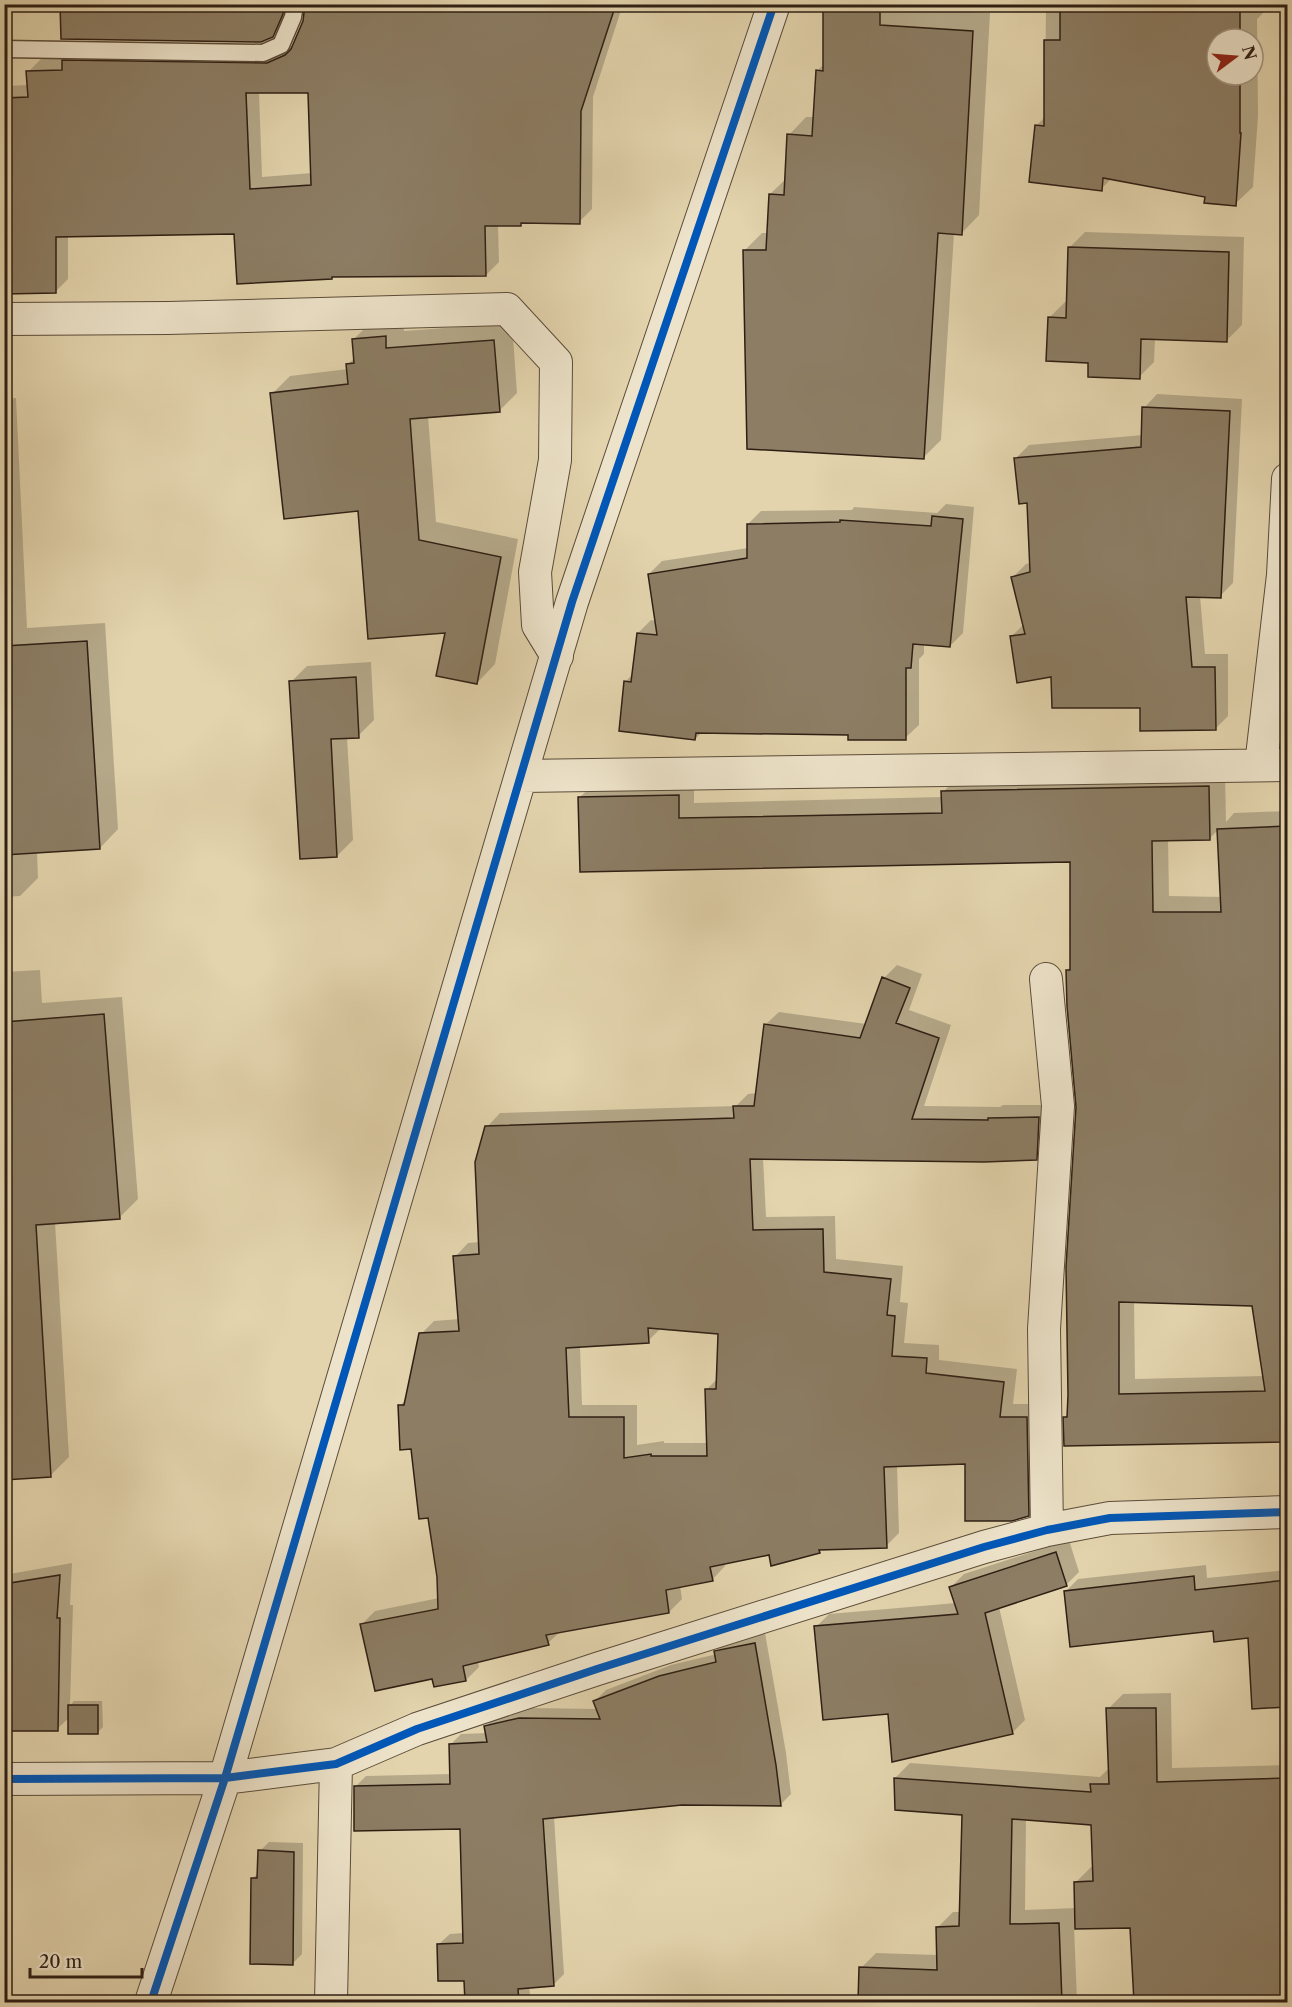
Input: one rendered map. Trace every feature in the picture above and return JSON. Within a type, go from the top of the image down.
[{"type":"street","points":[[151,2002],[225,1778],[572,602],[774,4]]},
{"type":"street","points":[[4,319],[168,318],[507,309],[556,362],[555,460],[535,572],[538,625],[557,656]]},
{"type":"street","points":[[522,776],[1274,765],[1287,479]]},
{"type":"street","points":[[1046,979],[1058,1106],[1044,1329],[1047,1530]]},
{"type":"street","points":[[4,1779],[225,1778],[336,1764],[417,1729],[597,1669],[984,1547],[1047,1530],[1110,1518],[1287,1512]]},
{"type":"street","points":[[331,2002],[336,1764]]},
{"type":"lane","points":[[4,49],[263,53],[281,45],[293,17],[295,4]]},
{"type":"building","points":[[60,4],[284,4],[283,14],[273,37],[261,42],[61,39]]},
{"type":"building","points":[[305,4],[616,4],[581,111],[580,224],[521,223],[521,226],[485,226],[486,276],[332,277],[332,279],[237,284],[234,234],[56,237],[56,293],[4,294],[4,98],[28,97],[26,71],[62,70],[62,60],[267,63],[285,55],[291,49],[303,21]],"holes":[[[246,93],[308,93],[311,185],[250,189]]]},
{"type":"building","points":[[823,4],[880,4],[880,25],[973,31],[962,235],[938,233],[924,459],[747,449],[743,250],[766,250],[769,194],[784,195],[787,134],[812,136],[816,70],[823,71]]},
{"type":"building","points":[[1060,4],[1240,4],[1240,27],[1205,27],[1205,87],[1240,87],[1241,133],[1236,206],[1204,203],[1205,197],[1103,178],[1102,191],[1029,182],[1035,125],[1044,126],[1044,40],[1060,40]]},
{"type":"building","points":[[1068,247],[1229,252],[1227,342],[1141,339],[1140,379],[1088,377],[1088,363],[1046,361],[1048,317],[1066,318]]},
{"type":"building","points":[[386,336],[386,348],[494,340],[500,412],[410,419],[419,540],[501,557],[477,684],[436,676],[445,633],[368,639],[358,511],[284,519],[270,393],[348,384],[346,364],[354,363],[352,339]]},
{"type":"building","points":[[1142,407],[1230,411],[1221,598],[1186,597],[1192,667],[1215,667],[1216,730],[1140,731],[1140,708],[1052,708],[1051,677],[1017,683],[1010,636],[1025,634],[1011,577],[1030,572],[1027,503],[1019,504],[1014,458],[1141,447]]},
{"type":"building","points":[[932,516],[963,519],[950,647],[913,644],[911,668],[906,668],[906,740],[848,740],[848,735],[696,733],[695,740],[619,731],[624,681],[631,682],[637,633],[657,635],[648,574],[747,558],[747,524],[840,522],[840,520],[931,526]]},
{"type":"building","points":[[87,641],[100,849],[4,855],[4,646]]},
{"type":"building","points":[[356,677],[359,738],[331,739],[337,857],[300,859],[289,681]]},
{"type":"building","points":[[1209,786],[1210,840],[1152,841],[1153,912],[1221,912],[1217,829],[1287,826],[1287,1442],[1064,1446],[1063,1417],[1067,1417],[1068,1395],[1066,1267],[1076,1107],[1066,970],[1070,970],[1070,862],[580,872],[578,797],[679,795],[679,818],[942,813],[941,791]],"holes":[[[1119,1302],[1252,1306],[1265,1391],[1119,1394]]]},
{"type":"building","points":[[882,977],[910,988],[896,1023],[939,1038],[912,1119],[988,1120],[988,1118],[1039,1117],[1037,1160],[984,1162],[750,1159],[753,1230],[823,1229],[824,1272],[891,1279],[887,1315],[895,1316],[892,1356],[927,1358],[926,1373],[1004,1382],[1000,1417],[1027,1417],[1029,1516],[1012,1521],[965,1521],[965,1464],[884,1467],[887,1548],[819,1550],[820,1553],[771,1566],[769,1555],[710,1567],[713,1581],[666,1590],[669,1613],[546,1635],[549,1645],[463,1666],[466,1681],[434,1687],[432,1679],[375,1691],[360,1624],[438,1609],[437,1577],[428,1518],[419,1519],[411,1449],[400,1450],[398,1405],[404,1405],[419,1333],[459,1331],[453,1256],[479,1254],[475,1162],[485,1126],[734,1118],[733,1106],[754,1106],[764,1024],[860,1038]],"holes":[[[648,1328],[718,1334],[716,1389],[705,1389],[707,1456],[651,1456],[651,1454],[624,1458],[624,1417],[569,1417],[566,1348],[649,1343]]]},
{"type":"building","points":[[104,1014],[120,1219],[36,1225],[51,1477],[4,1480],[4,1022]]},
{"type":"building","points":[[1056,1552],[1067,1586],[985,1613],[1013,1734],[892,1762],[888,1714],[823,1720],[814,1626],[958,1614],[949,1587]]},
{"type":"building","points":[[60,1575],[57,1618],[60,1618],[58,1731],[4,1731],[4,1584]]},
{"type":"building","points":[[1194,1576],[1195,1590],[1287,1580],[1287,1707],[1252,1709],[1248,1638],[1214,1642],[1213,1631],[1070,1647],[1064,1591]]},
{"type":"building","points":[[755,1643],[781,1806],[682,1805],[543,1819],[554,1986],[518,1989],[519,2002],[465,2002],[464,1981],[438,1981],[437,1944],[463,1943],[460,1829],[354,1831],[354,1786],[450,1784],[449,1744],[487,1742],[484,1726],[519,1718],[600,1719],[593,1701],[659,1676],[716,1662],[714,1651]]},
{"type":"building","points":[[68,1705],[98,1705],[98,1734],[68,1734]]},
{"type":"building","points":[[1106,1708],[1156,1708],[1157,1782],[1287,1778],[1287,2002],[1134,2002],[1130,1928],[1075,1929],[1074,1882],[1093,1881],[1091,1825],[1012,1819],[1010,1924],[1059,1923],[1062,2002],[858,2002],[859,1967],[937,1970],[936,1927],[959,1926],[962,1815],[895,1810],[894,1778],[1091,1792],[1090,1784],[1109,1784]]},
{"type":"building","points":[[258,1850],[294,1852],[293,1965],[250,1964],[251,1878],[257,1878]]},
{"type":"cycle path","points":[[151,2002],[225,1778],[572,602],[774,4]]},
{"type":"cycle path","points":[[4,1779],[225,1778],[336,1764],[417,1729],[597,1669],[984,1547],[1047,1530],[1110,1518],[1288,1512]]}]
